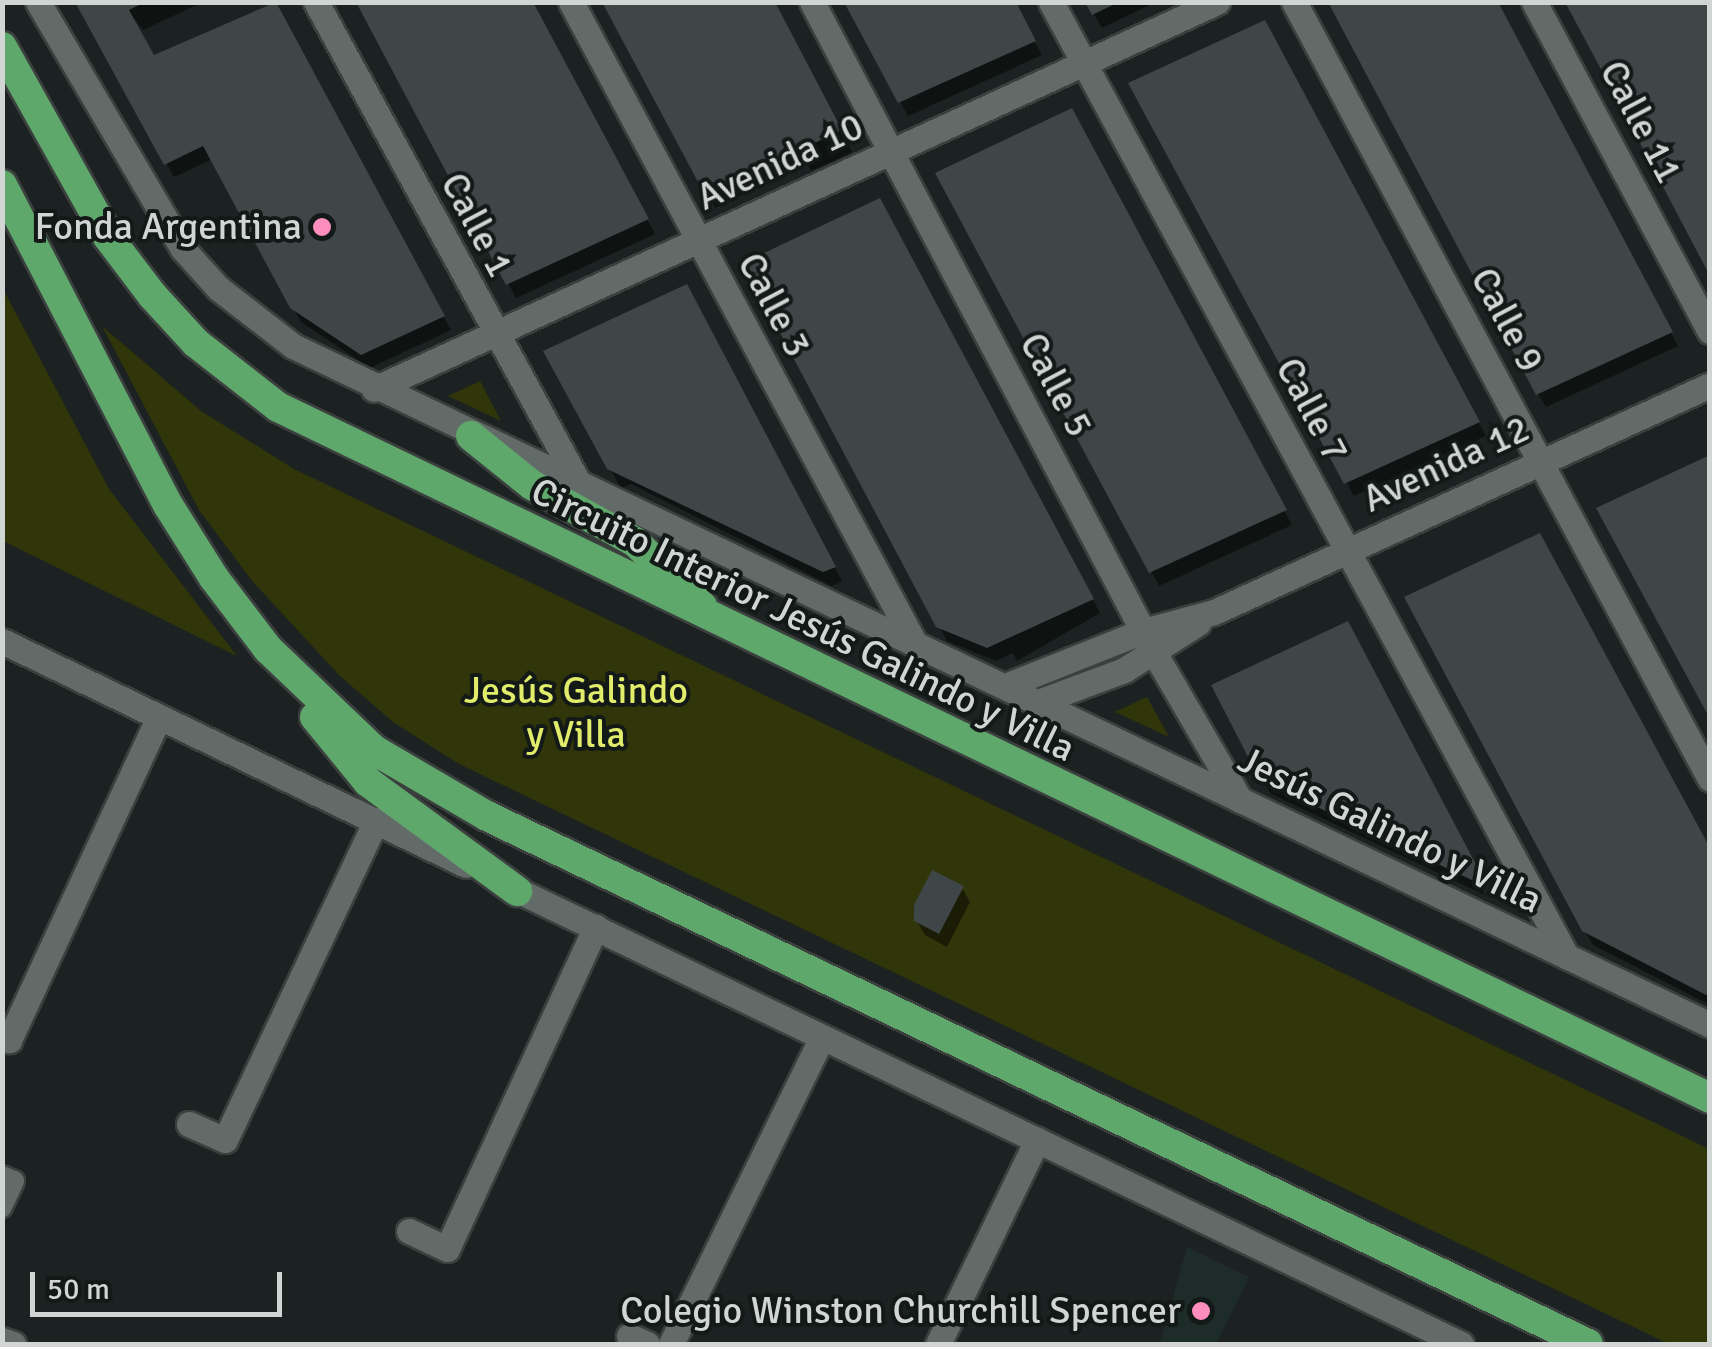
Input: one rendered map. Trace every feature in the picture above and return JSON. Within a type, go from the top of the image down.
[{"type":"highway","name":"Circuito Interior Jesús Galindo y Villa","points":[[2,48],[108,236],[196,344],[242,382],[365,454],[1710,1098]]},
{"type":"highway","points":[[2,185],[168,505],[268,649],[368,782],[517,890]]},
{"type":"highway","points":[[471,436],[532,485],[635,542],[722,625]]},
{"type":"highway","points":[[268,649],[374,750],[458,801],[1588,1344]]},
{"type":"street","name":"Jesús Galindo y Villa","points":[[38,2],[183,249],[251,316],[374,389],[471,436],[576,480],[1710,1025]]},
{"type":"street","name":"Calle 1","points":[[316,2],[576,480]]},
{"type":"street","name":"Calle 3","points":[[571,2],[914,642]]},
{"type":"street","name":"Calle 5","points":[[812,2],[1149,642],[1240,800]]},
{"type":"street","name":"Calle 7","points":[[1052,2],[1345,552],[1567,957]]},
{"type":"street","name":"Avenida 10","points":[[374,389],[1216,2]]},
{"type":"street","name":"Calle 9","points":[[1294,2],[1710,778]]},
{"type":"street","name":"Calle 11","points":[[1534,2],[1710,331]]},
{"type":"street","name":"Avenida 12","points":[[1038,702],[1149,642],[1710,385]]},
{"type":"street","points":[[2,641],[1461,1344]]},
{"type":"street","name":"Avenida 12","points":[[1004,686],[1149,642]]},
{"type":"street","points":[[2,1038],[9,1040],[159,716]]},
{"type":"street","points":[[190,1124],[224,1140],[376,820]]},
{"type":"street","points":[[409,1232],[447,1248],[596,927]]},
{"type":"street","points":[[671,1344],[822,1036]]},
{"type":"street","points":[[938,1344],[1037,1140]]},
{"type":"street","points":[[2,1340],[13,1344]]},
{"type":"lane","points":[[2,1176],[14,1181],[2,1207]]},
{"type":"shaded area","name":"Colegio Winston Churchill Spencer","points":[[1187,1247],[1249,1277],[1216,1344],[1160,1344]]},
{"type":"green space","points":[[2,287],[109,489],[237,656],[3,541]]},
{"type":"green space","name":"Jesús Galindo y Villa","points":[[102,326],[201,411],[294,469],[1709,1149],[1709,1344],[1669,1344],[459,764],[393,722],[340,676],[253,582],[199,510]]},
{"type":"green space","points":[[480,381],[501,421],[448,396]]},
{"type":"green space","points":[[1147,697],[1169,737],[1115,712]]},
{"type":"building","name":"Fonda Argentina","points":[[75,2],[145,2],[129,10],[154,55],[276,2],[445,316],[361,355],[290,308],[203,146],[164,165]]},
{"type":"building","points":[[356,2],[533,2],[649,219],[506,285]]},
{"type":"building","points":[[602,2],[775,2],[842,130],[705,195]]},
{"type":"building","points":[[844,2],[1016,2],[1036,41],[898,103]]},
{"type":"building","points":[[1085,2],[1119,2],[1092,15]]},
{"type":"building","points":[[1328,2],[1498,2],[1673,332],[1536,395]]},
{"type":"building","points":[[1565,2],[1710,2],[1710,276],[1603,73]]},
{"type":"building","points":[[1265,20],[1480,422],[1344,484],[1128,83]]},
{"type":"building","points":[[1072,108],[1287,510],[1149,573],[935,173]]},
{"type":"building","points":[[880,198],[1094,599],[987,648],[936,627],[743,263]]},
{"type":"building","points":[[687,284],[836,567],[823,572],[607,469],[543,351]]},
{"type":"building","points":[[1710,455],[1710,719],[1596,508]]},
{"type":"building","points":[[1540,533],[1710,848],[1710,997],[1582,931],[1404,597]]},
{"type":"building","points":[[1348,621],[1483,878],[1476,882],[1260,780],[1211,685]]},
{"type":"building","points":[[932,870],[964,886],[939,934],[914,921],[914,905]]},
{"type":"place","name":"Fonda Argentina","points":[[322,227]]},
{"type":"place","name":"Colegio Winston Churchill Spencer","points":[[1201,1311]]}]
